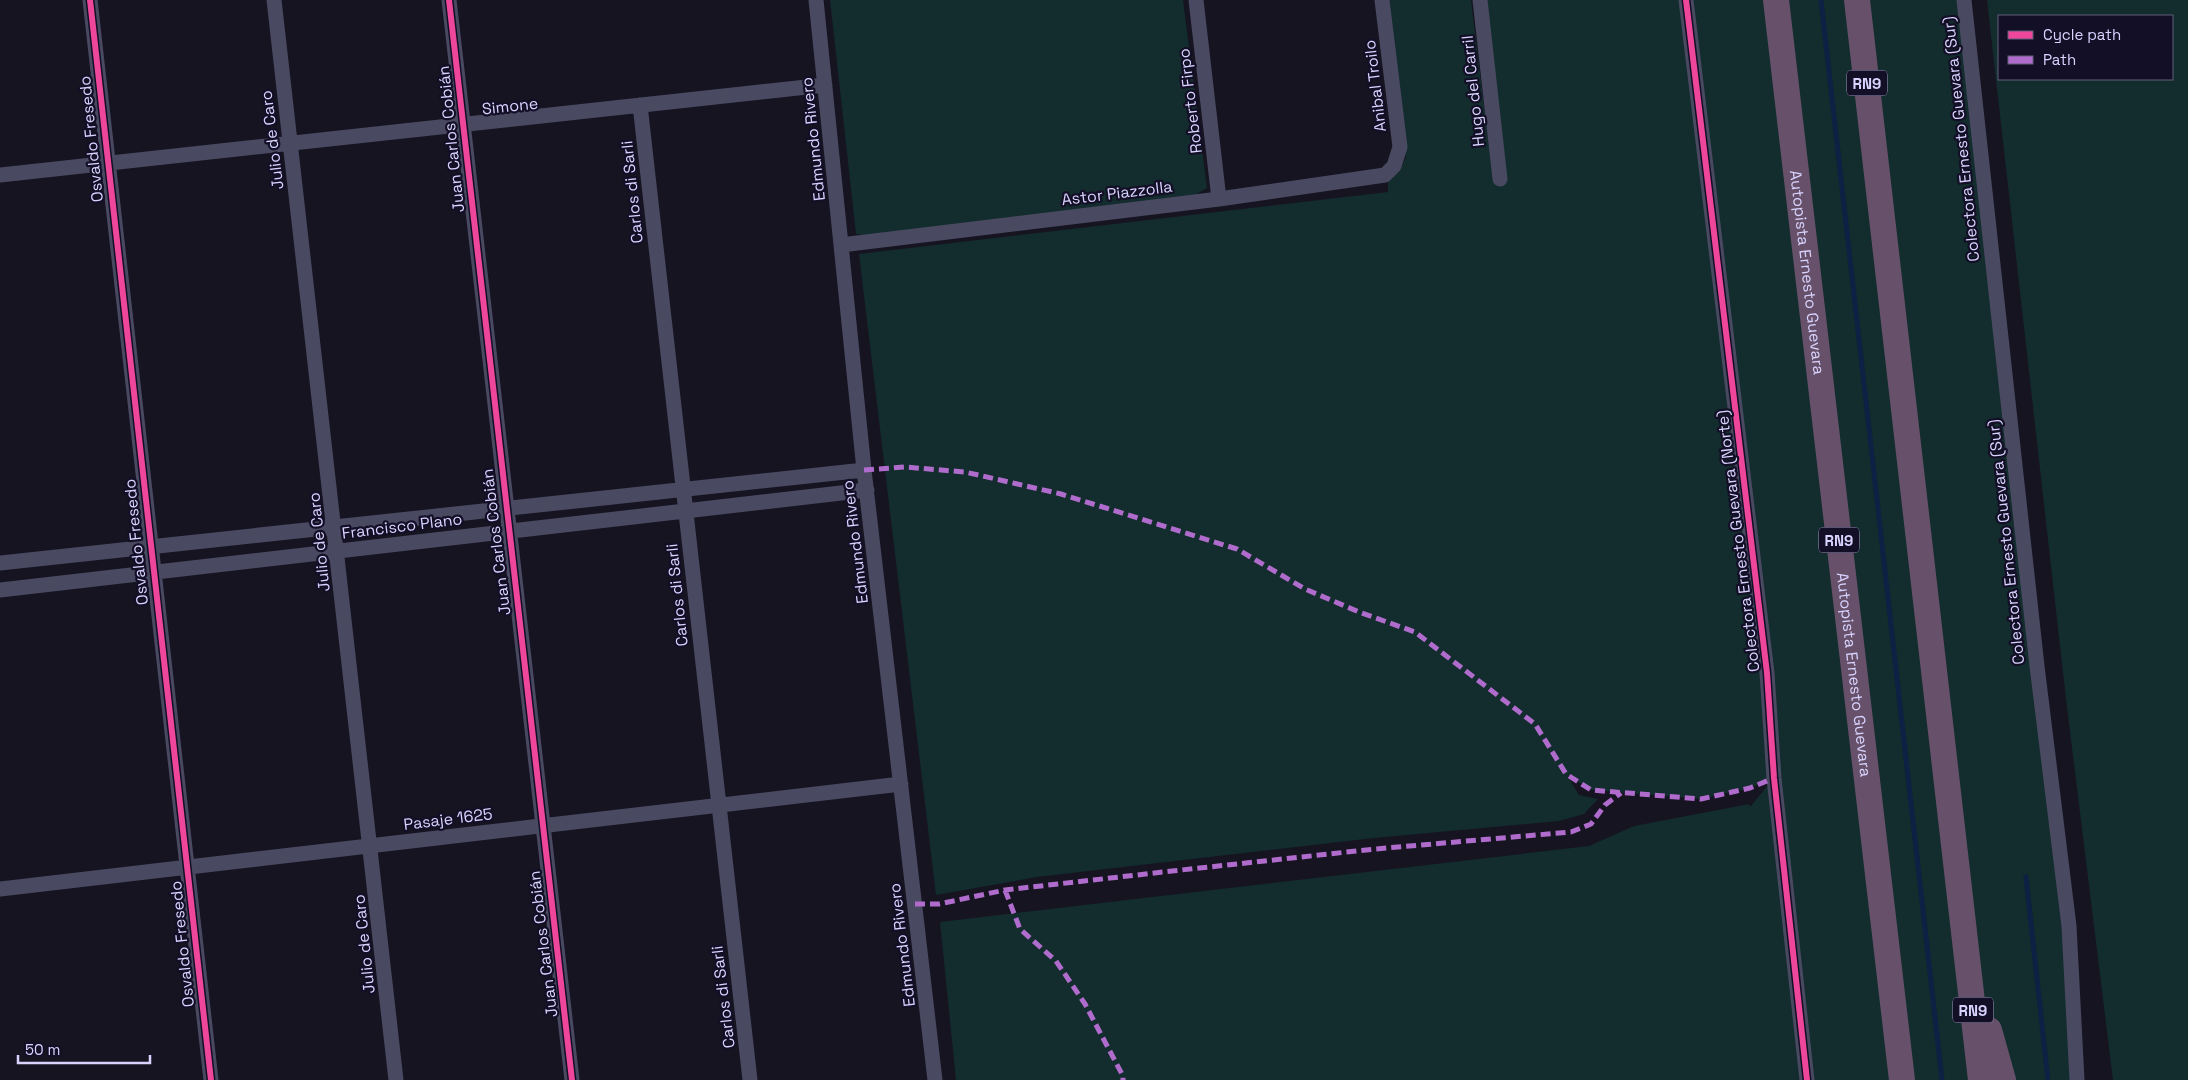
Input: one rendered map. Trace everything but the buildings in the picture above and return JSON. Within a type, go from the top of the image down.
[{"type":"highway","name":"Autopista Ernesto Guevara","points":[[1776,0],[1902,1080]]},
{"type":"highway","name":"RN9","points":[[1857,0],[1982,1080]]},
{"type":"highway","points":[[1965,940],[2003,1080]]},
{"type":"street","name":"Osvaldo Fresedo","points":[[90,0],[211,1080]]},
{"type":"street","name":"Julio de Caro","points":[[274,0],[396,1080]]},
{"type":"street","name":"Juan Carlos Cobián","points":[[450,0],[462,125],[572,1080]]},
{"type":"street","name":"Edmundo Rivero","points":[[816,0],[864,470],[935,1080]]},
{"type":"street","name":"Roberto Firpo","points":[[1196,0],[1219,199]]},
{"type":"street","name":"Anibal Troilo","points":[[1382,0],[1400,147],[1394,166]]},
{"type":"street","name":"Hugo del Carril","points":[[1480,0],[1500,179]]},
{"type":"street","name":"Colectora Ernesto Guevara (Norte)","points":[[1686,0],[1768,673],[1774,778],[1807,1080]]},
{"type":"street","name":"Colectora Ernesto Guevara (Sur)","points":[[1964,0],[2037,666],[2069,926],[2077,1080]]},
{"type":"street","name":"Simone","points":[[0,175],[825,85]]},
{"type":"street","name":"Carlos di Sarli","points":[[640,105],[750,1080]]},
{"type":"street","name":"Astor Piazzolla","points":[[842,245],[1219,199],[1376,177],[1385,175],[1394,166]]},
{"type":"street","name":"Francisco Plano","points":[[0,563],[864,470]]},
{"type":"street","name":"Francisco Plano","points":[[0,590],[867,490]]},
{"type":"street","name":"Pasaje 1625","points":[[0,889],[901,784]]},
{"type":"green space","points":[[830,0],[1183,0],[1207,188],[1195,195],[871,236],[856,234]]},
{"type":"green space","points":[[1389,0],[1471,0],[1493,179],[1480,0],[1964,0],[2037,666],[2077,1080],[956,1080],[940,922],[1589,846],[1634,826],[1749,804],[1750,807],[1773,779],[1750,788],[1701,799],[1591,790],[1567,775],[1579,795],[1598,799],[1584,814],[1559,821],[1374,838],[1037,877],[936,895],[859,254],[1388,192],[1388,179],[1400,170],[1406,157]]},
{"type":"green space","points":[[1987,0],[2188,0],[2188,1080],[2113,1080],[2066,699]]},
{"type":"waterway","points":[[1821,0],[1942,1080]]},
{"type":"waterway","points":[[2026,877],[2048,1080]]},
{"type":"marked path","points":[[864,470],[905,467],[965,472],[1061,494],[1237,549],[1305,589],[1359,612],[1415,632],[1535,724],[1566,774],[1591,790],[1701,799],[1750,788],[1774,778]]},
{"type":"marked path","points":[[915,904],[939,904],[1005,890],[1172,871],[1375,849],[1571,832],[1591,824],[1605,805],[1621,793]]},
{"type":"marked path","points":[[1005,890],[1020,929],[1056,961],[1085,1004],[1123,1076],[1123,1080]]},
{"type":"cycle path","points":[[90,0],[211,1080]]},
{"type":"cycle path","points":[[449,0],[572,1080]]},
{"type":"cycle path","points":[[1686,0],[1767,673],[1774,778],[1807,1080]]}]
